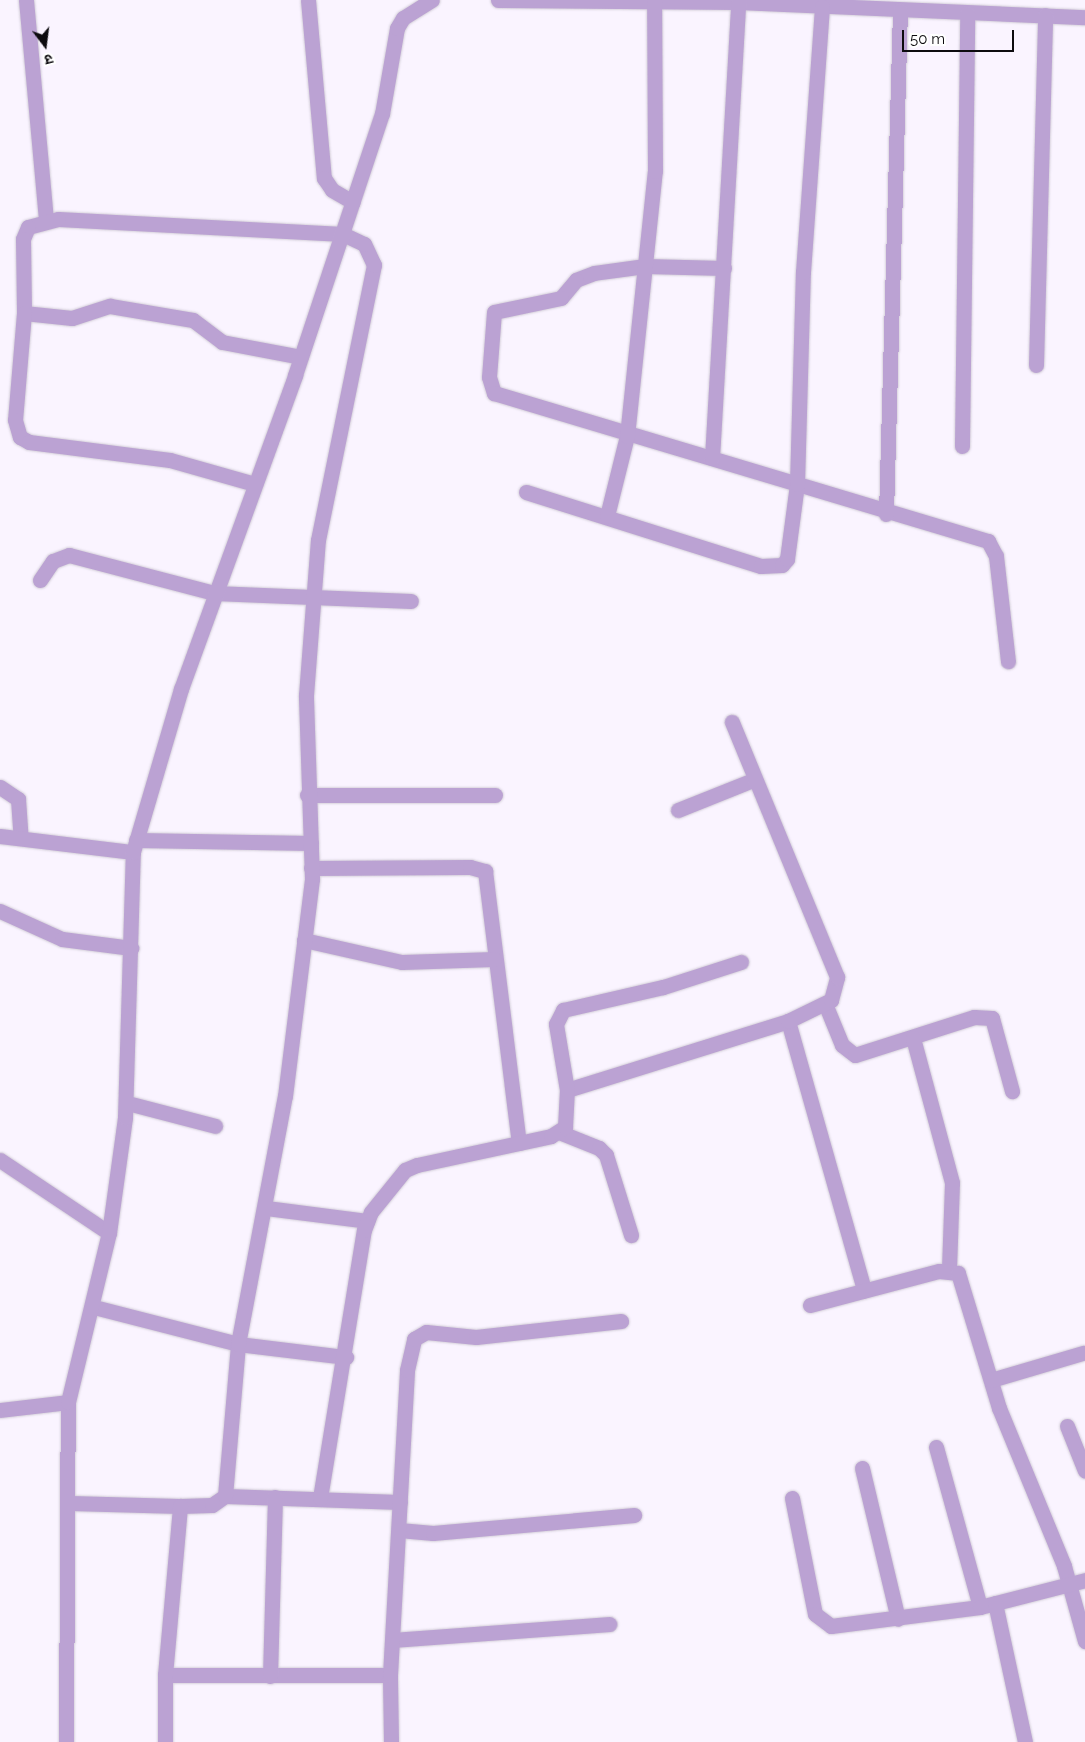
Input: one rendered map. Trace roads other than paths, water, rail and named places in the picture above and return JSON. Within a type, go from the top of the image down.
[{"type":"street","points":[[26,0],[46,220]]},
{"type":"street","points":[[308,0],[324,178],[332,190],[353,202]]},
{"type":"street","points":[[66,1742],[70,1503],[68,1402],[94,1307],[109,1233],[127,1103],[135,846],[214,593],[301,357],[382,114],[397,28],[403,18],[432,0]]},
{"type":"street","points":[[498,0],[738,2],[1085,17]]},
{"type":"street","points":[[607,516],[627,436],[656,150],[654,1]]},
{"type":"street","points":[[712,458],[738,2]]},
{"type":"street","points":[[526,492],[772,568],[787,559],[797,484],[803,272],[822,7]]},
{"type":"street","points":[[886,514],[900,10]]},
{"type":"street","points":[[962,446],[968,13]]},
{"type":"street","points":[[1036,365],[1046,15]]},
{"type":"street","points":[[225,1496],[238,1344],[266,1208],[304,940],[311,868],[307,795],[306,695],[319,528],[374,265],[364,244],[343,234],[46,220],[28,227],[23,239],[24,313],[15,420],[20,437],[29,442],[170,460],[255,484]]},
{"type":"street","points":[[724,268],[645,266],[584,275],[561,298],[501,308],[491,320],[489,377],[494,393],[627,436],[712,458],[797,484],[886,514],[988,541],[996,556],[1008,661]]},
{"type":"street","points":[[24,313],[64,319],[110,306],[193,320],[222,342],[301,357]]},
{"type":"street","points":[[40,580],[53,561],[69,555],[214,593],[313,599],[411,601]]},
{"type":"street","points":[[732,722],[753,780],[837,977],[826,1006],[847,1052],[864,1054],[974,1017],[992,1018],[1012,1091]]},
{"type":"street","points":[[678,810],[753,780]]},
{"type":"street","points":[[0,787],[18,800],[21,838]]},
{"type":"street","points":[[307,795],[495,796]]},
{"type":"street","points":[[0,836],[135,846],[311,843]]},
{"type":"street","points":[[311,868],[478,868],[487,877],[494,959],[518,1143]]},
{"type":"street","points":[[0,911],[62,939],[131,948]]},
{"type":"street","points":[[304,940],[402,962],[494,959]]},
{"type":"street","points":[[320,1498],[346,1357],[367,1221],[405,1170],[559,1132],[569,1120],[567,1090],[556,1024],[563,1010],[647,992],[741,962]]},
{"type":"street","points":[[567,1090],[788,1021],[826,1006]]},
{"type":"street","points":[[788,1021],[864,1290]]},
{"type":"street","points":[[913,1038],[952,1183],[949,1269]]},
{"type":"street","points":[[127,1103],[215,1126]]},
{"type":"street","points":[[559,1132],[599,1148],[606,1155],[630,1235]]},
{"type":"street","points":[[0,1160],[109,1233]]},
{"type":"street","points":[[266,1208],[367,1221]]},
{"type":"street","points":[[810,1305],[949,1269]]},
{"type":"street","points":[[949,1269],[963,1280],[991,1380],[1070,1585],[1085,1640]]},
{"type":"street","points":[[94,1307],[238,1344],[346,1357]]},
{"type":"street","points":[[391,1742],[390,1675],[407,1370],[418,1334],[476,1337],[621,1321]]},
{"type":"street","points":[[991,1380],[1083,1353]]},
{"type":"street","points":[[0,1410],[68,1402]]},
{"type":"street","points":[[1067,1426],[1085,1471]]},
{"type":"street","points":[[936,1447],[980,1607]]},
{"type":"street","points":[[862,1468],[898,1619]]},
{"type":"street","points":[[70,1503],[212,1505],[225,1496],[400,1502]]},
{"type":"street","points":[[270,1676],[275,1497]]},
{"type":"street","points":[[792,1498],[820,1621],[843,1627],[980,1607],[1085,1580]]},
{"type":"street","points":[[165,1742],[165,1675],[180,1506]]},
{"type":"street","points":[[399,1530],[433,1534],[634,1515]]},
{"type":"street","points":[[996,1603],[1024,1742]]},
{"type":"street","points":[[393,1640],[610,1624]]},
{"type":"street","points":[[165,1675],[390,1675]]}]
